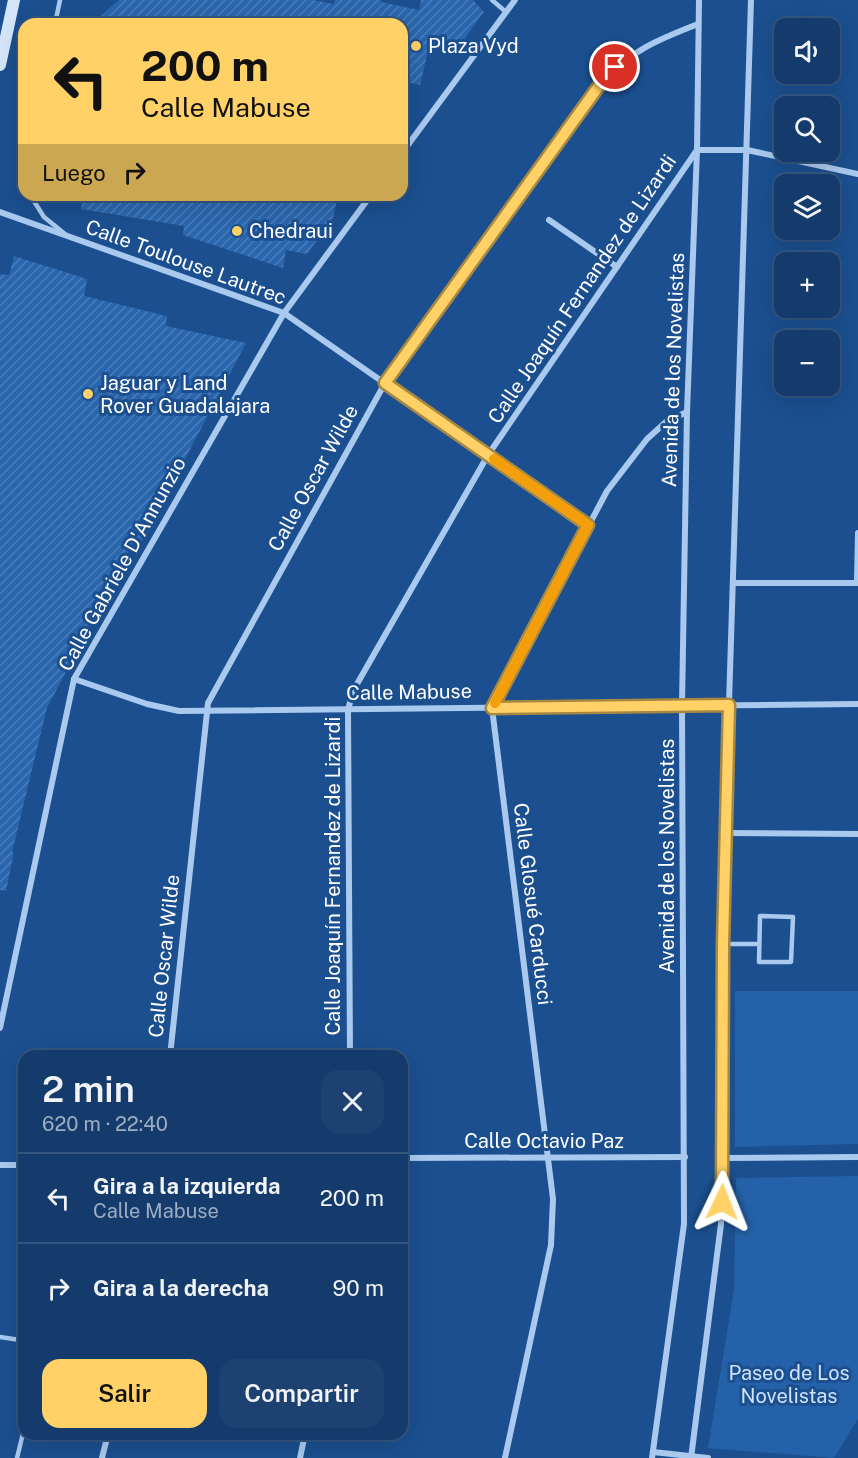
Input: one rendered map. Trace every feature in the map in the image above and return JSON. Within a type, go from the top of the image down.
[{"type":"street","points":[[0,65],[14,0]]},
{"type":"street","points":[[408,145],[515,0]]},
{"type":"street","name":"Avenida de los Novelistas","points":[[652,1455],[684,1224],[682,705],[687,412],[697,150],[699,0]]},
{"type":"street","points":[[691,1457],[722,1224],[723,944],[752,0]]},
{"type":"street","name":"Calle Oscar Wilde","points":[[171,1050],[208,703],[385,383],[601,83],[632,54],[657,39],[698,24]]},
{"type":"street","points":[[697,150],[747,150],[858,174]]},
{"type":"street","name":"Calle Joaquín Fernandez de Lizardi","points":[[350,1050],[348,710],[353,691],[488,455],[697,150]]},
{"type":"street","name":"Calle Gabriele D'Annunzio","points":[[0,1028],[74,679],[284,313],[367,201]]},
{"type":"street","name":"Calle Toulouse Lautrec","points":[[0,213],[284,313],[588,525]]},
{"type":"street","points":[[549,220],[617,267]]},
{"type":"street","points":[[492,708],[607,491],[647,439],[667,421],[687,412]]},
{"type":"street","points":[[733,584],[857,583],[858,533]]},
{"type":"street","name":"Calle Mabuse","points":[[74,679],[147,704],[179,711],[207,712],[858,704]]},
{"type":"street","name":"Calle Glosué Carducci","points":[[492,708],[553,1198],[551,1245],[505,1458]]},
{"type":"street","points":[[726,833],[858,834]]},
{"type":"street","name":"Calle Octavio Paz","points":[[408,1158],[685,1157]]},
{"type":"street","points":[[724,1158],[858,1157]]},
{"type":"street","points":[[0,1165],[18,1165]]},
{"type":"street","points":[[102,1458],[106,1440]]},
{"type":"street","points":[[300,1458],[304,1440]]},
{"type":"street","points":[[652,1455],[708,1458]]},
{"type":"lane","points":[[56,18],[60,0]]},
{"type":"lane","points":[[492,0],[506,12]]},
{"type":"lane","points":[[34,201],[44,217],[70,237]]},
{"type":"lane","points":[[760,916],[793,917],[791,962],[759,962],[759,944],[760,916]]},
{"type":"lane","points":[[723,944],[759,944]]},
{"type":"lane","points":[[0,1336],[18,1340]]},
{"type":"lane","points":[[17,1458],[21,1440]]},
{"type":"green space","points":[[735,991],[858,991],[858,1144],[735,1147]]},
{"type":"green space","name":"Paseo de Los Novelistas","points":[[858,1176],[858,1419],[834,1458],[708,1448],[734,1289],[736,1178]]},
{"type":"building","points":[[119,0],[313,0],[334,4],[335,0],[381,0],[381,2],[419,10],[421,0],[473,0],[484,12],[457,49],[430,42],[420,85],[408,82],[408,18],[99,18]]},
{"type":"building","name":"Chedraui","points":[[82,201],[337,201],[333,218],[307,254],[286,250],[283,268],[183,235],[184,226],[81,209]]},
{"type":"building","points":[[14,256],[87,279],[84,296],[167,316],[166,326],[246,343],[142,541],[135,540],[47,708],[12,852],[14,852],[6,891],[0,890],[0,274],[9,275]]},
{"type":"slow traffic","points":[[494,459],[588,525],[495,703]]},
{"type":"place","name":"Plaza Vyd","points":[[416,46]]},
{"type":"place","name":"Chedraui","points":[[237,231]]},
{"type":"place","name":"Jaguar y Land Rover Guadalajara","points":[[88,394]]},
{"type":"route","points":[[615,67],[601,83],[385,383],[588,525],[492,708],[729,705],[723,944],[724,1158],[722,1202]]}]
